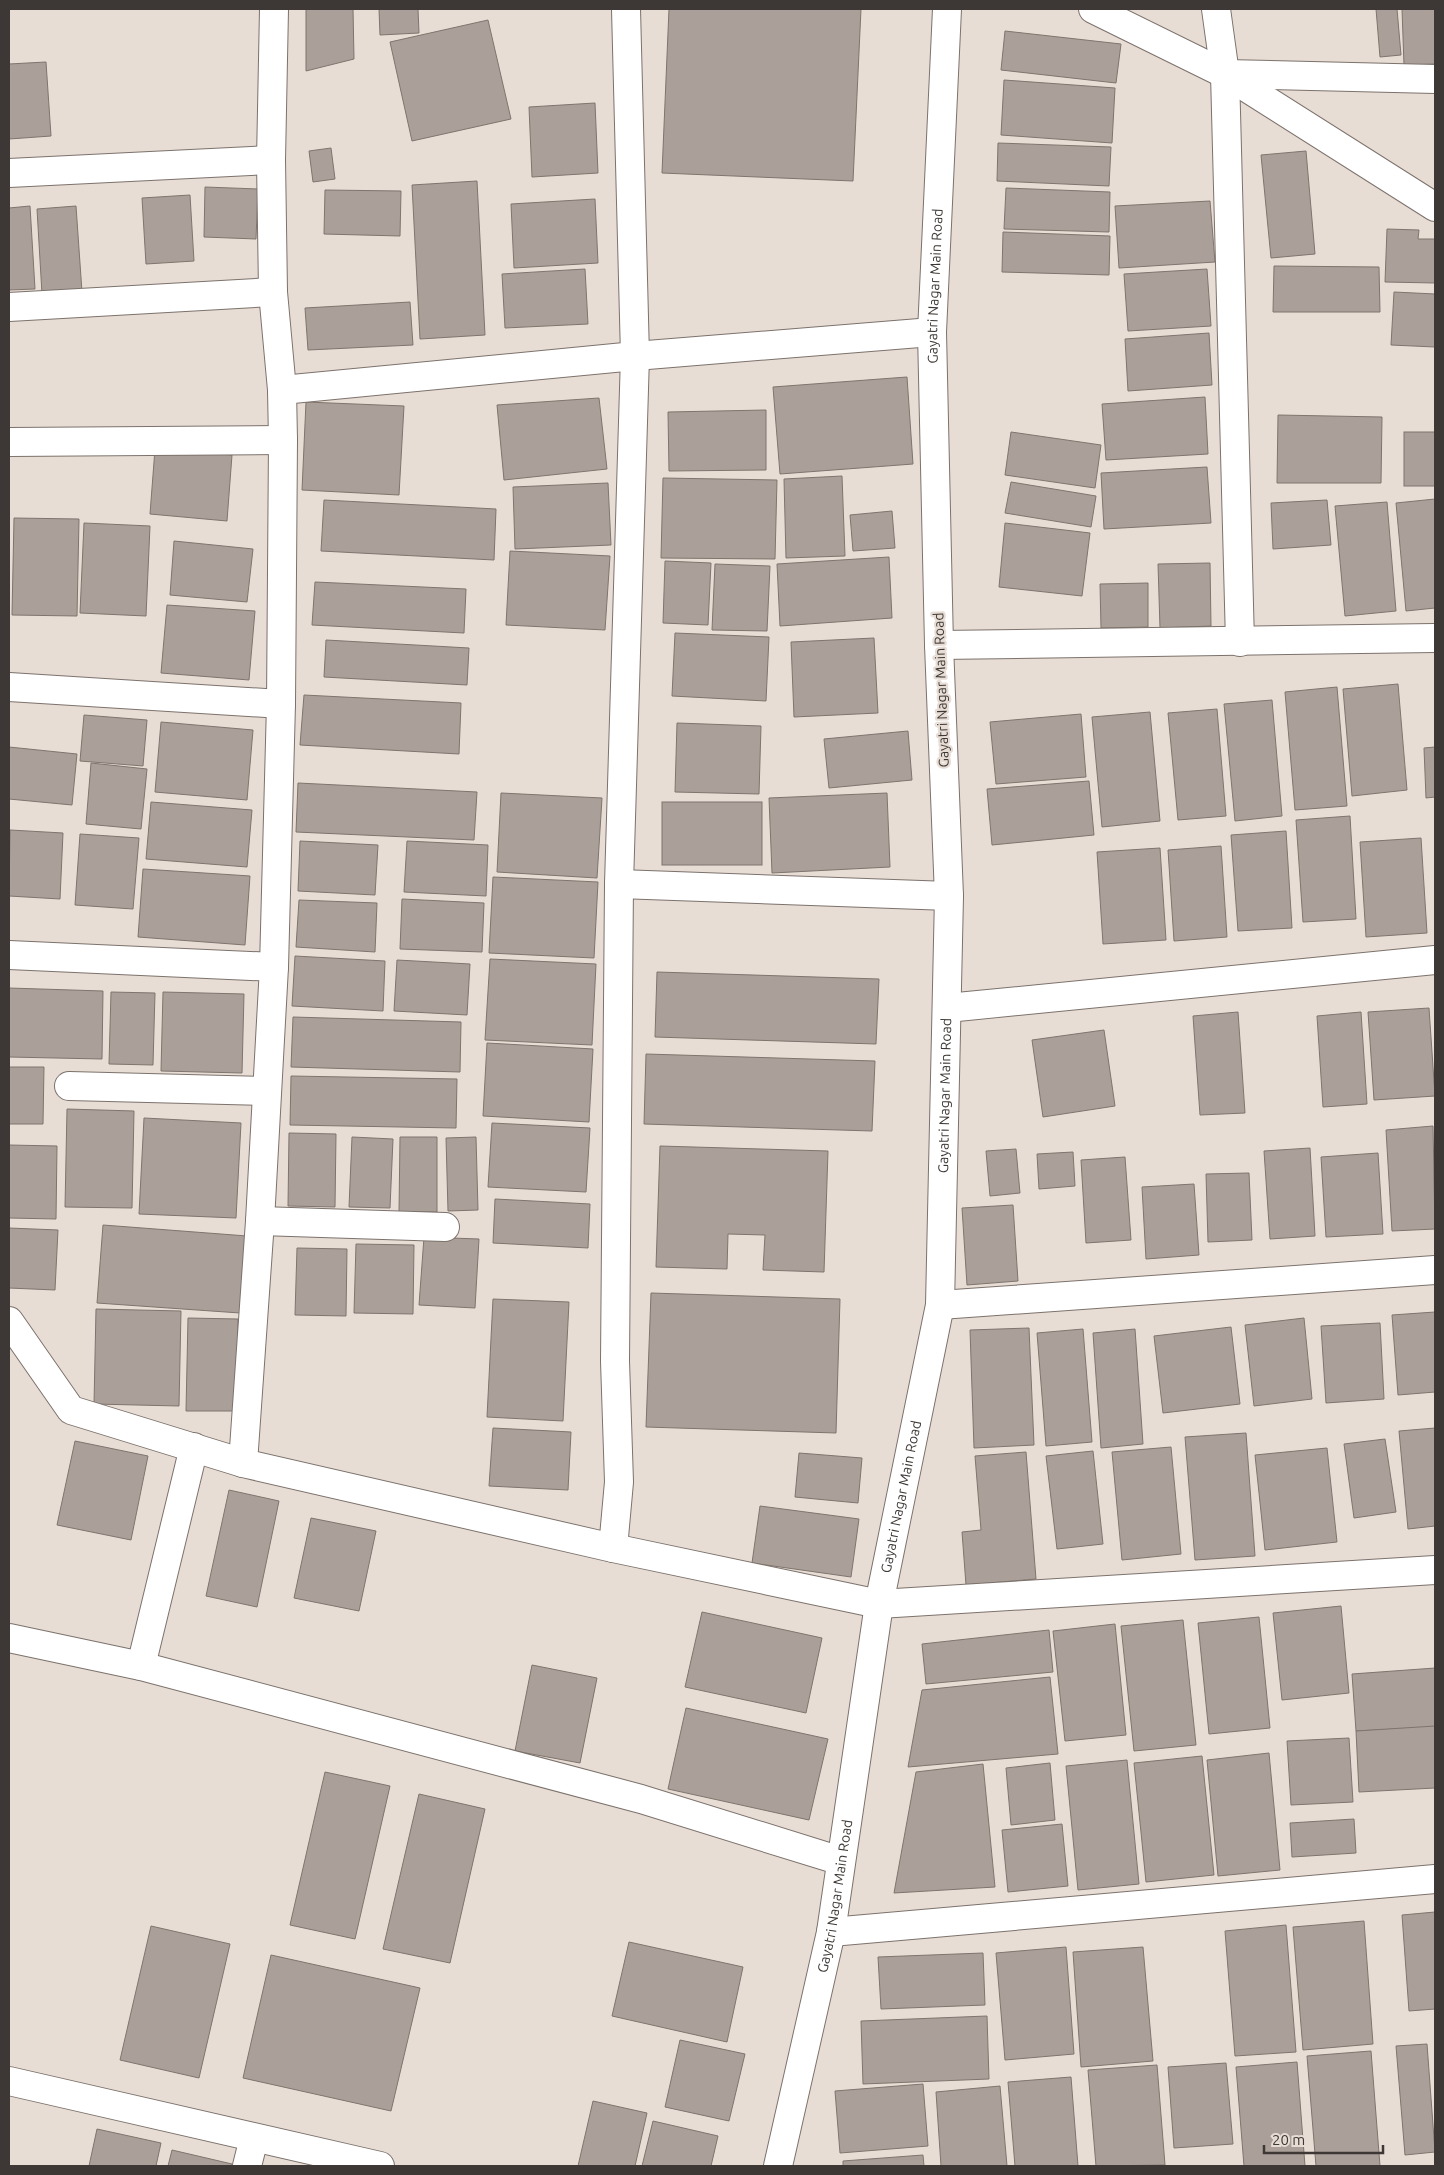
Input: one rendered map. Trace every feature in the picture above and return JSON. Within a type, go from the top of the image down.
[{"type":"street","points":[[243,1463],[260,1222],[265,1091],[274,967],[281,704],[283,440],[282,390],[273,292],[271,160],[274,9]]},
{"type":"street","points":[[612,1548],[618,1482],[615,1351],[620,884],[635,356],[626,9]]},
{"type":"street","name":"Gayatri Nagar Main Road","points":[[778,2166],[830,1932],[879,1604],[940,1305],[949,896],[939,645],[932,332],[947,9]]},
{"type":"street","points":[[1092,9],[1225,74],[1435,207]]},
{"type":"street","points":[[1216,9],[1225,74],[1240,642]]},
{"type":"street","points":[[1225,74],[1435,79]]},
{"type":"street","points":[[9,173],[271,160]]},
{"type":"street","points":[[9,307],[273,292]]},
{"type":"street","points":[[282,390],[635,356],[932,332]]},
{"type":"street","points":[[9,442],[283,440]]},
{"type":"street","points":[[939,645],[1435,638]]},
{"type":"street","points":[[9,686],[281,704]]},
{"type":"street","points":[[620,884],[949,896]]},
{"type":"street","points":[[9,955],[274,967]]},
{"type":"street","points":[[947,1008],[1435,960]]},
{"type":"street","points":[[69,1086],[265,1091]]},
{"type":"street","points":[[260,1222],[445,1227]]},
{"type":"street","points":[[940,1305],[1435,1270]]},
{"type":"street","points":[[9,1321],[71,1410],[243,1463],[612,1548],[879,1604],[1435,1570]]},
{"type":"street","points":[[141,1666],[194,1447]]},
{"type":"street","points":[[9,1638],[141,1666],[641,1800],[841,1861]]},
{"type":"street","points":[[830,1932],[1435,1879]]},
{"type":"street","points":[[9,2081],[380,2166]]},
{"type":"street","points":[[248,2166],[254,2138]]},
{"type":"building","points":[[306,9],[353,9],[354,59],[306,71]]},
{"type":"building","points":[[379,9],[418,9],[419,33],[380,35]]},
{"type":"building","points":[[669,9],[861,9],[853,181],[662,173]]},
{"type":"building","points":[[1376,9],[1397,9],[1401,55],[1380,57]]},
{"type":"building","points":[[1402,9],[1435,9],[1435,64],[1404,65]]},
{"type":"building","points":[[488,20],[511,119],[412,141],[390,42]]},
{"type":"building","points":[[1005,31],[1121,44],[1116,83],[1001,70]]},
{"type":"building","points":[[46,62],[51,136],[9,139],[9,64]]},
{"type":"building","points":[[1004,80],[1115,88],[1112,143],[1001,135]]},
{"type":"building","points":[[595,103],[598,173],[532,177],[529,107]]},
{"type":"building","points":[[998,143],[1111,147],[1109,186],[997,181]]},
{"type":"building","points":[[331,148],[335,179],[313,182],[309,151]]},
{"type":"building","points":[[1306,151],[1315,254],[1271,258],[1261,155]]},
{"type":"building","points":[[477,181],[485,335],[420,339],[412,185]]},
{"type":"building","points":[[205,187],[258,189],[256,239],[204,237]]},
{"type":"building","points":[[1006,188],[1110,192],[1109,232],[1004,229]]},
{"type":"building","points":[[325,190],[401,191],[400,236],[324,234]]},
{"type":"building","points":[[190,195],[194,261],[146,264],[142,198]]},
{"type":"building","points":[[595,199],[598,263],[514,268],[511,204]]},
{"type":"building","points":[[1210,201],[1215,262],[1119,268],[1115,206]]},
{"type":"building","points":[[30,206],[35,289],[9,290],[9,208]]},
{"type":"building","points":[[76,206],[82,292],[42,294],[37,209]]},
{"type":"building","points":[[1387,229],[1419,230],[1418,239],[1435,239],[1435,283],[1385,282]]},
{"type":"building","points":[[1003,232],[1110,236],[1109,275],[1002,272]]},
{"type":"building","points":[[1274,266],[1379,267],[1380,312],[1273,312]]},
{"type":"building","points":[[585,269],[588,324],[505,328],[502,274]]},
{"type":"building","points":[[1207,269],[1211,326],[1128,331],[1124,274]]},
{"type":"building","points":[[1394,292],[1435,294],[1435,347],[1391,345]]},
{"type":"building","points":[[410,302],[413,345],[308,350],[305,308]]},
{"type":"building","points":[[1209,333],[1212,385],[1128,391],[1125,339]]},
{"type":"building","points":[[907,377],[913,464],[780,474],[773,387]]},
{"type":"building","points":[[1205,397],[1208,454],[1106,460],[1102,404]]},
{"type":"building","points":[[599,398],[607,469],[504,480],[497,405]]},
{"type":"building","points":[[306,402],[404,406],[399,495],[302,490]]},
{"type":"building","points":[[766,410],[766,470],[669,471],[668,412]]},
{"type":"building","points":[[1278,415],[1382,417],[1381,483],[1277,483]]},
{"type":"building","points":[[1011,432],[1101,445],[1095,488],[1005,475]]},
{"type":"building","points":[[1404,432],[1435,432],[1435,486],[1404,486]]},
{"type":"building","points":[[155,449],[232,455],[227,521],[150,514]]},
{"type":"building","points":[[1207,467],[1211,523],[1104,529],[1101,473]]},
{"type":"building","points":[[842,476],[845,556],[786,558],[784,479]]},
{"type":"building","points":[[663,478],[777,480],[775,559],[661,558]]},
{"type":"building","points":[[1011,482],[1096,496],[1091,527],[1005,513]]},
{"type":"building","points":[[608,483],[611,545],[515,549],[513,487]]},
{"type":"building","points":[[1435,499],[1435,608],[1406,611],[1396,503]]},
{"type":"building","points":[[324,500],[496,509],[494,560],[321,551]]},
{"type":"building","points":[[1327,500],[1331,545],[1273,549],[1271,503]]},
{"type":"building","points":[[1387,502],[1396,611],[1345,616],[1335,506]]},
{"type":"building","points":[[892,511],[895,548],[853,551],[850,515]]},
{"type":"building","points":[[14,518],[79,519],[77,616],[12,615]]},
{"type":"building","points":[[84,523],[150,526],[146,616],[80,613]]},
{"type":"building","points":[[1005,523],[1090,533],[1082,596],[999,587]]},
{"type":"building","points":[[174,541],[253,549],[247,602],[170,595]]},
{"type":"building","points":[[510,551],[610,556],[605,630],[506,625]]},
{"type":"building","points":[[889,557],[892,618],[780,626],[777,564]]},
{"type":"building","points":[[665,561],[711,563],[708,625],[663,623]]},
{"type":"building","points":[[1210,563],[1211,626],[1160,628],[1158,564]]},
{"type":"building","points":[[715,564],[770,566],[767,631],[712,630]]},
{"type":"building","points":[[315,582],[466,589],[464,633],[312,625]]},
{"type":"building","points":[[1148,583],[1148,627],[1101,628],[1100,584]]},
{"type":"building","points":[[167,605],[255,611],[249,680],[161,673]]},
{"type":"building","points":[[675,633],[769,637],[766,701],[672,696]]},
{"type":"building","points":[[874,638],[878,713],[794,717],[791,642]]},
{"type":"building","points":[[326,640],[469,648],[467,685],[324,677]]},
{"type":"building","points":[[1398,684],[1407,790],[1352,796],[1343,689]]},
{"type":"building","points":[[1337,687],[1347,806],[1295,810],[1285,692]]},
{"type":"building","points":[[304,695],[461,703],[459,754],[300,745]]},
{"type":"building","points":[[1272,700],[1282,816],[1235,821],[1224,704]]},
{"type":"building","points":[[1217,709],[1226,816],[1178,820],[1168,713]]},
{"type":"building","points":[[1150,712],[1160,821],[1102,827],[1092,717]]},
{"type":"building","points":[[1081,714],[1086,777],[996,784],[990,722]]},
{"type":"building","points":[[84,715],[147,720],[143,766],[80,761]]},
{"type":"building","points":[[161,722],[253,730],[247,800],[155,792]]},
{"type":"building","points":[[677,723],[761,726],[759,794],[675,792]]},
{"type":"building","points":[[908,731],[912,780],[829,788],[824,739]]},
{"type":"building","points":[[9,747],[77,754],[72,805],[9,799]]},
{"type":"building","points":[[1435,747],[1435,797],[1426,798],[1424,748]]},
{"type":"building","points":[[91,763],[147,769],[141,829],[86,824]]},
{"type":"building","points":[[1089,781],[1094,835],[992,845],[987,789]]},
{"type":"building","points":[[298,783],[477,792],[474,840],[296,832]]},
{"type":"building","points":[[501,793],[602,798],[597,878],[497,872]]},
{"type":"building","points":[[887,793],[890,867],[772,873],[769,798]]},
{"type":"building","points":[[151,802],[252,810],[247,867],[146,859]]},
{"type":"building","points":[[662,802],[762,802],[762,865],[662,865]]},
{"type":"building","points":[[1350,816],[1356,919],[1303,922],[1296,820]]},
{"type":"building","points":[[10,830],[63,833],[60,899],[9,896]]},
{"type":"building","points":[[1286,831],[1292,928],[1238,931],[1231,835]]},
{"type":"building","points":[[80,834],[139,838],[133,909],[75,905]]},
{"type":"building","points":[[1421,838],[1427,933],[1366,937],[1360,842]]},
{"type":"building","points":[[300,841],[378,845],[375,895],[298,891]]},
{"type":"building","points":[[407,841],[488,845],[486,896],[404,892]]},
{"type":"building","points":[[1221,846],[1227,937],[1174,941],[1168,850]]},
{"type":"building","points":[[1160,848],[1166,940],[1103,944],[1097,852]]},
{"type":"building","points":[[143,869],[250,876],[245,945],[138,937]]},
{"type":"building","points":[[493,877],[598,882],[594,958],[489,953]]},
{"type":"building","points":[[402,899],[484,903],[482,952],[400,949]]},
{"type":"building","points":[[299,900],[377,903],[375,952],[296,947]]},
{"type":"building","points":[[295,956],[385,961],[383,1011],[292,1006]]},
{"type":"building","points":[[490,959],[596,964],[592,1045],[485,1040]]},
{"type":"building","points":[[397,960],[470,964],[467,1015],[394,1011]]},
{"type":"building","points":[[657,972],[879,979],[876,1044],[655,1037]]},
{"type":"building","points":[[9,988],[103,991],[102,1059],[9,1057]]},
{"type":"building","points":[[111,992],[155,993],[153,1065],[109,1064]]},
{"type":"building","points":[[163,992],[244,994],[242,1073],[161,1071]]},
{"type":"building","points":[[1429,1008],[1435,1096],[1374,1100],[1368,1012]]},
{"type":"building","points":[[1238,1012],[1245,1113],[1200,1115],[1193,1016]]},
{"type":"building","points":[[1361,1012],[1367,1104],[1323,1107],[1317,1016]]},
{"type":"building","points":[[293,1017],[461,1022],[460,1072],[291,1067]]},
{"type":"building","points":[[1104,1030],[1115,1106],[1043,1117],[1032,1040]]},
{"type":"building","points":[[487,1043],[593,1049],[589,1122],[483,1116]]},
{"type":"building","points":[[646,1054],[875,1061],[872,1131],[644,1124]]},
{"type":"building","points":[[9,1067],[44,1067],[43,1124],[9,1124]]},
{"type":"building","points":[[291,1076],[457,1079],[456,1128],[290,1125]]},
{"type":"building","points":[[67,1109],[134,1111],[132,1208],[65,1207]]},
{"type":"building","points":[[144,1118],[241,1123],[236,1218],[139,1214]]},
{"type":"building","points":[[492,1123],[590,1128],[586,1192],[488,1187]]},
{"type":"building","points":[[1433,1126],[1435,1229],[1392,1231],[1386,1130]]},
{"type":"building","points":[[289,1133],[336,1134],[335,1207],[288,1206]]},
{"type":"building","points":[[352,1137],[393,1139],[390,1208],[349,1207]]},
{"type":"building","points":[[400,1137],[437,1137],[437,1212],[399,1212]]},
{"type":"building","points":[[476,1137],[478,1210],[448,1211],[446,1138]]},
{"type":"building","points":[[9,1145],[57,1146],[56,1219],[9,1218]]},
{"type":"building","points":[[660,1146],[828,1151],[824,1272],[763,1270],[765,1235],[728,1234],[727,1269],[656,1267]]},
{"type":"building","points":[[1310,1148],[1315,1236],[1270,1239],[1264,1151]]},
{"type":"building","points":[[1016,1149],[1020,1193],[990,1196],[986,1151]]},
{"type":"building","points":[[1073,1152],[1075,1186],[1039,1189],[1037,1154]]},
{"type":"building","points":[[1378,1153],[1383,1234],[1326,1237],[1321,1157]]},
{"type":"building","points":[[1125,1157],[1131,1240],[1086,1243],[1081,1160]]},
{"type":"building","points":[[1249,1173],[1252,1240],[1208,1242],[1206,1174]]},
{"type":"building","points":[[1194,1184],[1199,1255],[1146,1259],[1142,1187]]},
{"type":"building","points":[[495,1199],[590,1204],[588,1248],[493,1243]]},
{"type":"building","points":[[1013,1205],[1018,1281],[967,1285],[962,1208]]},
{"type":"building","points":[[103,1225],[247,1236],[240,1313],[97,1303]]},
{"type":"building","points":[[9,1228],[58,1230],[55,1290],[9,1288]]},
{"type":"building","points":[[424,1237],[479,1239],[475,1308],[419,1305]]},
{"type":"building","points":[[356,1244],[414,1245],[413,1314],[354,1313]]},
{"type":"building","points":[[297,1248],[347,1249],[346,1316],[295,1315]]},
{"type":"building","points":[[651,1293],[840,1299],[836,1433],[646,1427]]},
{"type":"building","points":[[493,1299],[569,1302],[563,1421],[487,1417]]},
{"type":"building","points":[[96,1309],[181,1311],[179,1406],[94,1404]]},
{"type":"building","points":[[1435,1312],[1435,1392],[1398,1395],[1392,1315]]},
{"type":"building","points":[[188,1318],[238,1319],[236,1411],[186,1411]]},
{"type":"building","points":[[1304,1318],[1312,1399],[1254,1406],[1245,1325]]},
{"type":"building","points":[[1380,1323],[1384,1399],[1326,1403],[1321,1326]]},
{"type":"building","points":[[1231,1327],[1240,1404],[1163,1413],[1154,1336]]},
{"type":"building","points":[[1029,1328],[1034,1445],[974,1448],[970,1330]]},
{"type":"building","points":[[1083,1329],[1092,1442],[1046,1446],[1037,1333]]},
{"type":"building","points":[[1135,1329],[1143,1444],[1101,1448],[1093,1333]]},
{"type":"building","points":[[493,1428],[571,1432],[568,1490],[489,1486]]},
{"type":"building","points":[[1435,1428],[1435,1526],[1408,1529],[1399,1431]]},
{"type":"building","points":[[1246,1433],[1255,1556],[1195,1560],[1185,1437]]},
{"type":"building","points":[[1385,1439],[1396,1512],[1354,1518],[1344,1444]]},
{"type":"building","points":[[75,1441],[148,1456],[131,1540],[57,1525]]},
{"type":"building","points":[[1171,1447],[1181,1554],[1122,1560],[1112,1452]]},
{"type":"building","points":[[1327,1448],[1337,1542],[1265,1550],[1255,1455]]},
{"type":"building","points":[[1093,1451],[1103,1544],[1057,1549],[1046,1456]]},
{"type":"building","points":[[1026,1452],[1036,1579],[966,1585],[962,1532],[981,1530],[975,1456]]},
{"type":"building","points":[[799,1453],[862,1458],[858,1503],[795,1497]]},
{"type":"building","points":[[229,1490],[279,1501],[257,1607],[206,1596]]},
{"type":"building","points":[[760,1506],[859,1519],[851,1577],[752,1563]]},
{"type":"building","points":[[311,1518],[376,1531],[359,1611],[294,1598]]},
{"type":"building","points":[[1341,1606],[1349,1693],[1282,1700],[1273,1613]]},
{"type":"building","points":[[702,1612],[822,1638],[806,1713],[685,1687]]},
{"type":"building","points":[[1259,1617],[1270,1728],[1209,1734],[1198,1623]]},
{"type":"building","points":[[1183,1620],[1196,1745],[1134,1751],[1121,1626]]},
{"type":"building","points":[[1115,1624],[1126,1735],[1065,1741],[1053,1631]]},
{"type":"building","points":[[1049,1630],[1053,1672],[926,1684],[922,1644]]},
{"type":"building","points":[[532,1665],[597,1678],[580,1763],[515,1751]]},
{"type":"building","points":[[1435,1668],[1435,1727],[1356,1731],[1352,1674]]},
{"type":"building","points":[[1050,1677],[1058,1754],[908,1767],[922,1690]]},
{"type":"building","points":[[686,1708],[828,1739],[809,1820],[668,1789]]},
{"type":"building","points":[[1435,1726],[1435,1788],[1359,1792],[1356,1731]]},
{"type":"building","points":[[1349,1738],[1353,1802],[1291,1805],[1287,1741]]},
{"type":"building","points":[[1269,1753],[1280,1870],[1218,1876],[1207,1760]]},
{"type":"building","points":[[1202,1756],[1214,1875],[1146,1882],[1134,1763]]},
{"type":"building","points":[[1127,1760],[1139,1884],[1078,1890],[1066,1766]]},
{"type":"building","points":[[1050,1763],[1055,1820],[1011,1825],[1006,1768]]},
{"type":"building","points":[[983,1764],[995,1887],[894,1893],[916,1772]]},
{"type":"building","points":[[325,1772],[390,1786],[355,1939],[290,1925]]},
{"type":"building","points":[[419,1794],[485,1809],[450,1963],[383,1949]]},
{"type":"building","points":[[1354,1819],[1356,1853],[1292,1857],[1290,1823]]},
{"type":"building","points":[[1062,1824],[1068,1886],[1008,1892],[1002,1830]]},
{"type":"building","points":[[1435,1912],[1435,2009],[1409,2011],[1402,1915]]},
{"type":"building","points":[[1364,1921],[1373,2044],[1303,2050],[1293,1927]]},
{"type":"building","points":[[1286,1925],[1296,2052],[1235,2056],[1225,1931]]},
{"type":"building","points":[[151,1926],[230,1944],[199,2078],[120,2060]]},
{"type":"building","points":[[629,1942],[743,1967],[727,2042],[612,2016]]},
{"type":"building","points":[[1066,1947],[1074,2054],[1005,2060],[996,1953]]},
{"type":"building","points":[[1143,1947],[1153,2061],[1081,2067],[1073,1952]]},
{"type":"building","points":[[983,1953],[985,2005],[881,2009],[878,1957]]},
{"type":"building","points":[[271,1955],[420,1988],[391,2111],[243,2078]]},
{"type":"building","points":[[987,2016],[989,2079],[863,2084],[861,2021]]},
{"type":"building","points":[[680,2040],[745,2054],[729,2121],[665,2107]]},
{"type":"building","points":[[1427,2044],[1435,2152],[1405,2155],[1396,2046]]},
{"type":"building","points":[[1371,2051],[1380,2166],[1316,2166],[1307,2056]]},
{"type":"building","points":[[1297,2062],[1305,2166],[1244,2166],[1236,2067]]},
{"type":"building","points":[[1226,2063],[1233,2144],[1174,2148],[1168,2067]]},
{"type":"building","points":[[1157,2065],[1165,2165],[1096,2166],[1088,2070]]},
{"type":"building","points":[[1071,2077],[1078,2166],[1015,2166],[1008,2082]]},
{"type":"building","points":[[923,2084],[928,2146],[840,2153],[835,2091]]},
{"type":"building","points":[[1000,2086],[1007,2166],[941,2166],[936,2092]]},
{"type":"building","points":[[593,2101],[647,2113],[635,2166],[578,2166]]},
{"type":"building","points":[[653,2121],[718,2136],[711,2166],[642,2166]]},
{"type":"building","points":[[97,2129],[161,2143],[156,2166],[89,2166]]},
{"type":"building","points":[[172,2150],[232,2164],[231,2166],[168,2166]]},
{"type":"building","points":[[923,2155],[924,2166],[843,2166],[843,2161]]}]
